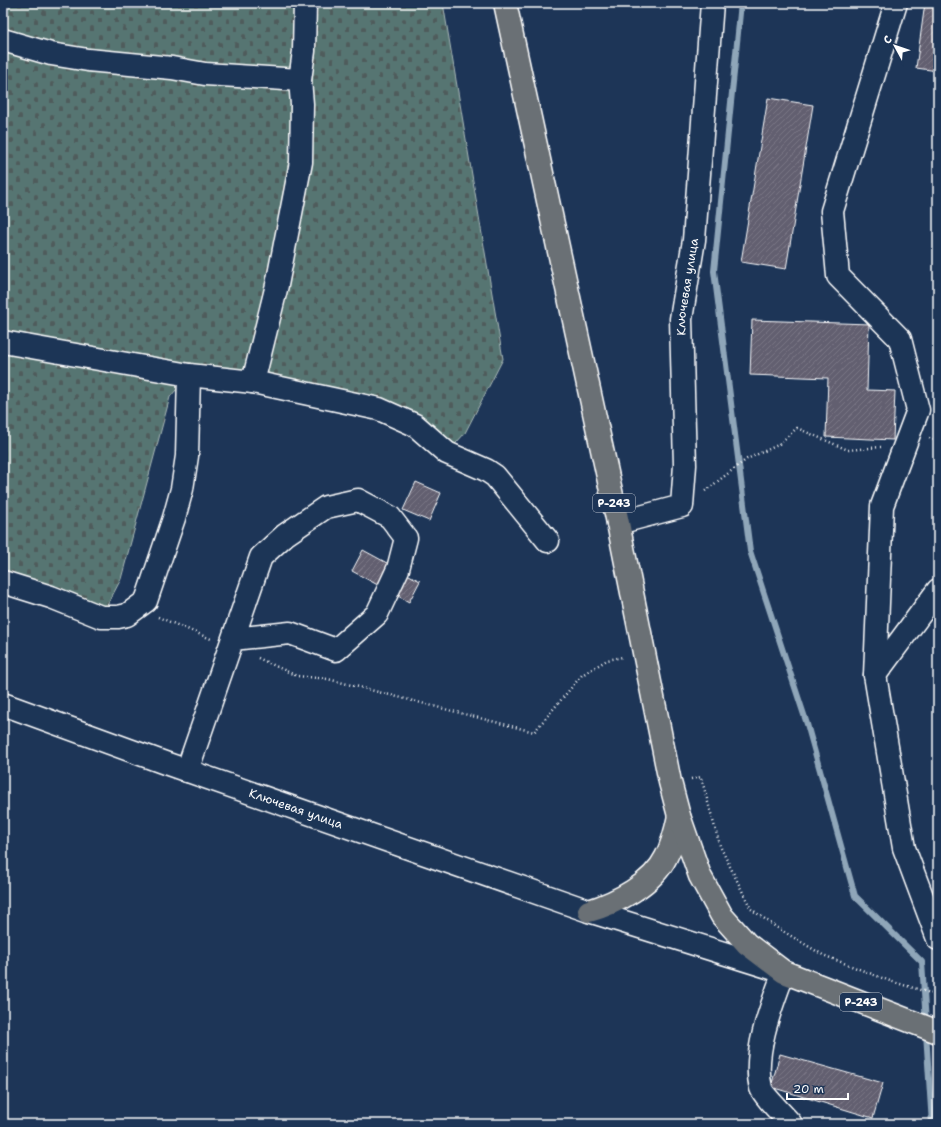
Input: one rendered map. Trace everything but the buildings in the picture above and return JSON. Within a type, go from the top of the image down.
[{"type":"main road","name":"Р-243","points":[[505,3],[618,523],[670,782],[679,816],[700,876],[722,916],[747,944],[784,972],[938,1032]]},
{"type":"main road","points":[[589,911],[609,905],[630,893],[651,876],[666,859],[675,835],[679,816]]},
{"type":"street","points":[[253,382],[277,285],[300,162],[302,104],[300,80],[304,51],[305,3]]},
{"type":"street","name":"Ключевая улица","points":[[682,506],[685,465],[681,319],[694,240],[712,3]]},
{"type":"street","points":[[896,3],[832,211],[838,276],[900,339],[918,410],[882,506],[875,675],[904,848],[938,939]]},
{"type":"street","points":[[3,40],[51,54],[88,60],[172,68],[205,74],[300,80]]},
{"type":"street","points":[[3,342],[189,375],[253,382],[379,409],[415,425],[447,453],[486,470],[495,476],[548,541]]},
{"type":"street","points":[[3,582],[51,597],[101,617],[122,616],[137,609],[146,601],[174,518],[182,488],[188,456],[189,375]]},
{"type":"street","points":[[187,771],[231,643],[261,557],[285,535],[326,507],[358,500],[390,517],[406,538],[398,569],[377,614],[336,650],[290,633],[231,643]]},
{"type":"street","points":[[618,523],[682,506]]},
{"type":"street","points":[[875,675],[938,590]]},
{"type":"street","name":"Ключевая улица","points":[[3,704],[187,771],[589,911],[784,972]]},
{"type":"street","points":[[784,972],[765,1025],[760,1063],[762,1090],[791,1124]]},
{"type":"path","points":[[682,506],[748,460],[778,445],[797,428],[848,450],[905,445],[930,438],[938,441]]},
{"type":"path","points":[[137,609],[231,643],[297,676],[328,679],[534,732],[582,675],[607,660],[627,656]]},
{"type":"path","points":[[670,782],[701,777],[720,846],[751,908],[776,927],[824,955],[890,981],[938,994]]},
{"type":"green space","points":[[3,3],[443,3],[503,359],[465,433],[447,453],[415,425],[189,375],[170,397],[121,579],[101,617],[3,582]]},
{"type":"waterway","points":[[741,3],[714,271],[750,551],[807,724],[855,896],[922,962],[926,1023]]},
{"type":"waterway","points":[[926,1033],[932,1124]]}]
